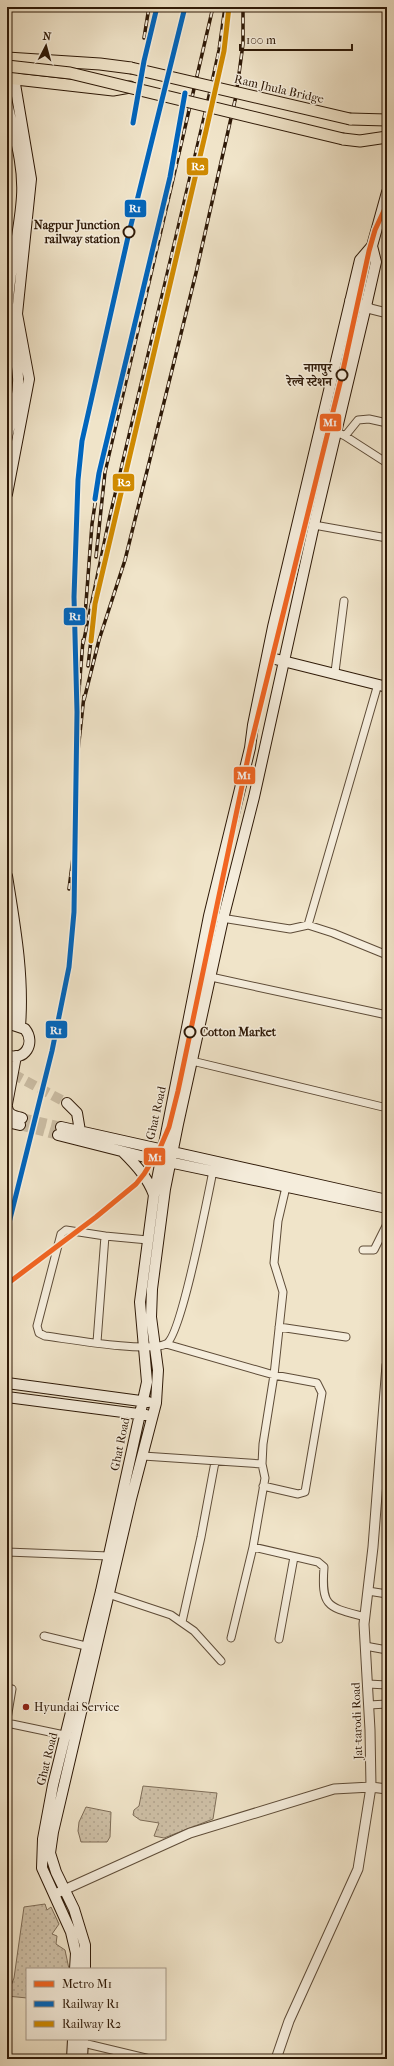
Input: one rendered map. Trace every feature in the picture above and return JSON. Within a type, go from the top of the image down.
[{"type":"main road","name":"Ram Jhula Bridge","points":[[8,60],[26,58],[131,68],[350,119],[387,120]]},
{"type":"main road","points":[[7,494],[29,379],[17,314],[31,179],[10,81],[8,60],[131,87],[342,139],[360,141],[387,137]]},
{"type":"main road","points":[[10,81],[34,81],[113,90],[131,87]]},
{"type":"main road","points":[[7,103],[22,170],[22,195],[8,302],[9,323],[18,385],[14,411],[7,437]]},
{"type":"main road","points":[[372,246],[387,192]]},
{"type":"main road","name":"Ghat Road","points":[[85,1968],[85,1945],[74,1909],[56,1872],[50,1853],[71,1736],[105,1593],[156,1403],[158,1370],[150,1347],[140,1302],[154,1195],[162,1148],[209,916],[245,762],[250,748],[267,657],[320,424],[360,260],[372,246]]},
{"type":"main road","name":"Ghat Road","points":[[105,1593],[109,1556],[147,1382],[152,1289],[157,1241],[172,1151],[205,1007],[223,919],[285,662],[314,525],[341,434],[376,262],[372,246]]},
{"type":"main road","points":[[267,657],[384,684]]},
{"type":"main road","points":[[245,762],[261,766]]},
{"type":"main road","points":[[7,876],[18,945],[21,1002],[13,1024]]},
{"type":"main road","points":[[7,937],[13,983],[13,1024]]},
{"type":"main road","points":[[192,1004],[205,1007]]},
{"type":"main road","points":[[11,1118],[10,1073],[12,1056],[26,1052],[30,1043],[28,1033],[13,1024]]},
{"type":"main road","points":[[184,1042],[196,1044]]},
{"type":"main road","points":[[67,1103],[77,1113],[80,1131]]},
{"type":"main road","points":[[387,1200],[260,1177],[213,1171],[160,1160],[123,1152],[60,1131],[80,1131],[162,1148],[260,1177],[286,1187],[387,1208]]},
{"type":"main road","points":[[123,1152],[141,1172],[151,1186],[154,1195]]},
{"type":"main road","points":[[128,1399],[147,1382]]},
{"type":"main road","points":[[7,1383],[156,1403]]},
{"type":"main road","points":[[7,1397],[122,1410],[152,1416]]},
{"type":"main road","points":[[122,1410],[137,1426]]},
{"type":"main road","name":"Ghat Road","points":[[71,1736],[53,1785],[43,1839],[42,1868],[71,1932],[76,1952],[75,1968]]},
{"type":"main road","points":[[72,2059],[78,2040]]},
{"type":"main road","points":[[78,2040],[82,2059]]},
{"type":"street","points":[[350,300],[387,313]]},
{"type":"street","points":[[341,434],[358,420],[369,419],[387,423]]},
{"type":"street","points":[[320,424],[341,434],[387,463]]},
{"type":"street","points":[[314,525],[387,538]]},
{"type":"street","points":[[335,672],[344,601]]},
{"type":"street","points":[[308,925],[384,684]]},
{"type":"street","points":[[209,916],[290,929],[308,925],[333,932],[387,956]]},
{"type":"street","points":[[197,974],[387,1015]]},
{"type":"street","points":[[192,1061],[387,1108]]},
{"type":"street","points":[[166,1344],[171,1340],[181,1315],[213,1171]]},
{"type":"street","points":[[231,1638],[253,1547],[265,1478],[262,1464],[283,1292],[274,1262],[278,1221],[286,1187]]},
{"type":"street","points":[[363,1250],[374,1250],[387,1224]]},
{"type":"street","points":[[148,1240],[105,1236],[66,1230],[60,1234],[37,1326],[39,1333],[44,1336],[150,1347],[166,1344],[274,1375],[317,1383],[322,1393],[305,1492],[298,1494],[263,1486]]},
{"type":"street","points":[[97,1342],[105,1236]]},
{"type":"street","points":[[279,1327],[346,1337]]},
{"type":"street","name":"Jat-tarodi Road","points":[[276,2059],[289,2021],[358,1869],[371,1787],[365,1617],[374,1547],[387,1365]]},
{"type":"street","points":[[143,1456],[262,1464]]},
{"type":"street","points":[[182,1622],[201,1537],[215,1462]]},
{"type":"street","points":[[253,1547],[318,1562],[324,1567],[323,1587],[326,1601],[336,1609],[365,1617]]},
{"type":"street","points":[[7,1552],[109,1556]]},
{"type":"street","points":[[278,1639],[294,1557]]},
{"type":"street","points":[[368,1590],[387,1594]]},
{"type":"street","points":[[105,1593],[171,1615],[194,1631],[221,1662]]},
{"type":"street","points":[[44,1636],[92,1647]]},
{"type":"street","points":[[365,1646],[387,1650]]},
{"type":"street","points":[[368,1684],[387,1685]]},
{"type":"street","points":[[7,1718],[12,1689]]},
{"type":"street","points":[[369,1705],[387,1704]]},
{"type":"street","points":[[7,1723],[71,1736]]},
{"type":"street","points":[[55,1894],[65,1891],[190,1833],[334,1789],[371,1787],[387,1789]]},
{"type":"street","points":[[78,2040],[150,2059]]},
{"type":"green space","points":[[7,357],[12,379],[12,393],[7,416]]},
{"type":"green space","points":[[143,1786],[217,1793],[213,1819],[164,1838],[154,1836],[159,1823],[140,1820],[133,1815],[134,1810],[139,1806]]},
{"type":"green space","points":[[86,1807],[111,1812],[110,1837],[107,1842],[81,1842],[78,1831],[79,1822]]},
{"type":"green space","points":[[45,1904],[47,1910],[51,1907],[59,1924],[52,1934],[57,1936],[56,1944],[65,1950],[69,1968],[26,1968],[26,1998],[7,1996],[14,1978],[24,1907]]},
{"type":"tunnel","points":[[13,1074],[67,1103]]},
{"type":"tunnel","points":[[22,1118],[61,1127]]},
{"type":"tunnel","points":[[20,1125],[58,1135]]},
{"type":"railway","points":[[144,38],[149,7]]},
{"type":"railway","points":[[133,123],[144,61],[157,7]]},
{"type":"railway","points":[[96,557],[105,472],[213,7]]},
{"type":"railway","points":[[83,644],[109,520],[207,105],[219,50],[225,7]]},
{"type":"railway","points":[[84,700],[99,640],[125,560],[196,273],[236,96],[243,44],[243,7]]},
{"type":"railway","points":[[85,616],[92,524],[100,471]]},
{"type":"railway","points":[[88,666],[93,622]]},
{"type":"railway","points":[[78,703],[83,640]]},
{"type":"railway","points":[[77,760],[84,696]]},
{"type":"railway","points":[[69,889],[76,834]]},
{"type":"metro line","name":"M1","points":[[7,1284],[96,1217],[136,1184],[160,1148],[169,1127],[178,1091],[250,748],[342,375],[369,251],[375,230],[387,204]]},
{"type":"rail line","name":"R1","points":[[133,123],[144,61],[157,7]]},
{"type":"rail line","name":"R1","points":[[7,1231],[52,1051],[69,967],[74,912],[77,712],[74,597],[78,480],[82,441],[128,237],[185,7]]},
{"type":"rail line","name":"R2","points":[[91,641],[95,604],[224,51],[229,7]]},
{"type":"rail line","name":"R1","points":[[95,499],[99,473],[170,177],[185,93]]},
{"type":"place","name":"Nagpur Junction railway station","points":[[129,232]]},
{"type":"place","name":"नागपुर रेल्वे स्टेशन","points":[[342,375]]},
{"type":"place","name":"Cotton Market","points":[[190,1032]]},
{"type":"place","name":"Hyundai Service","points":[[26,1707]]}]
